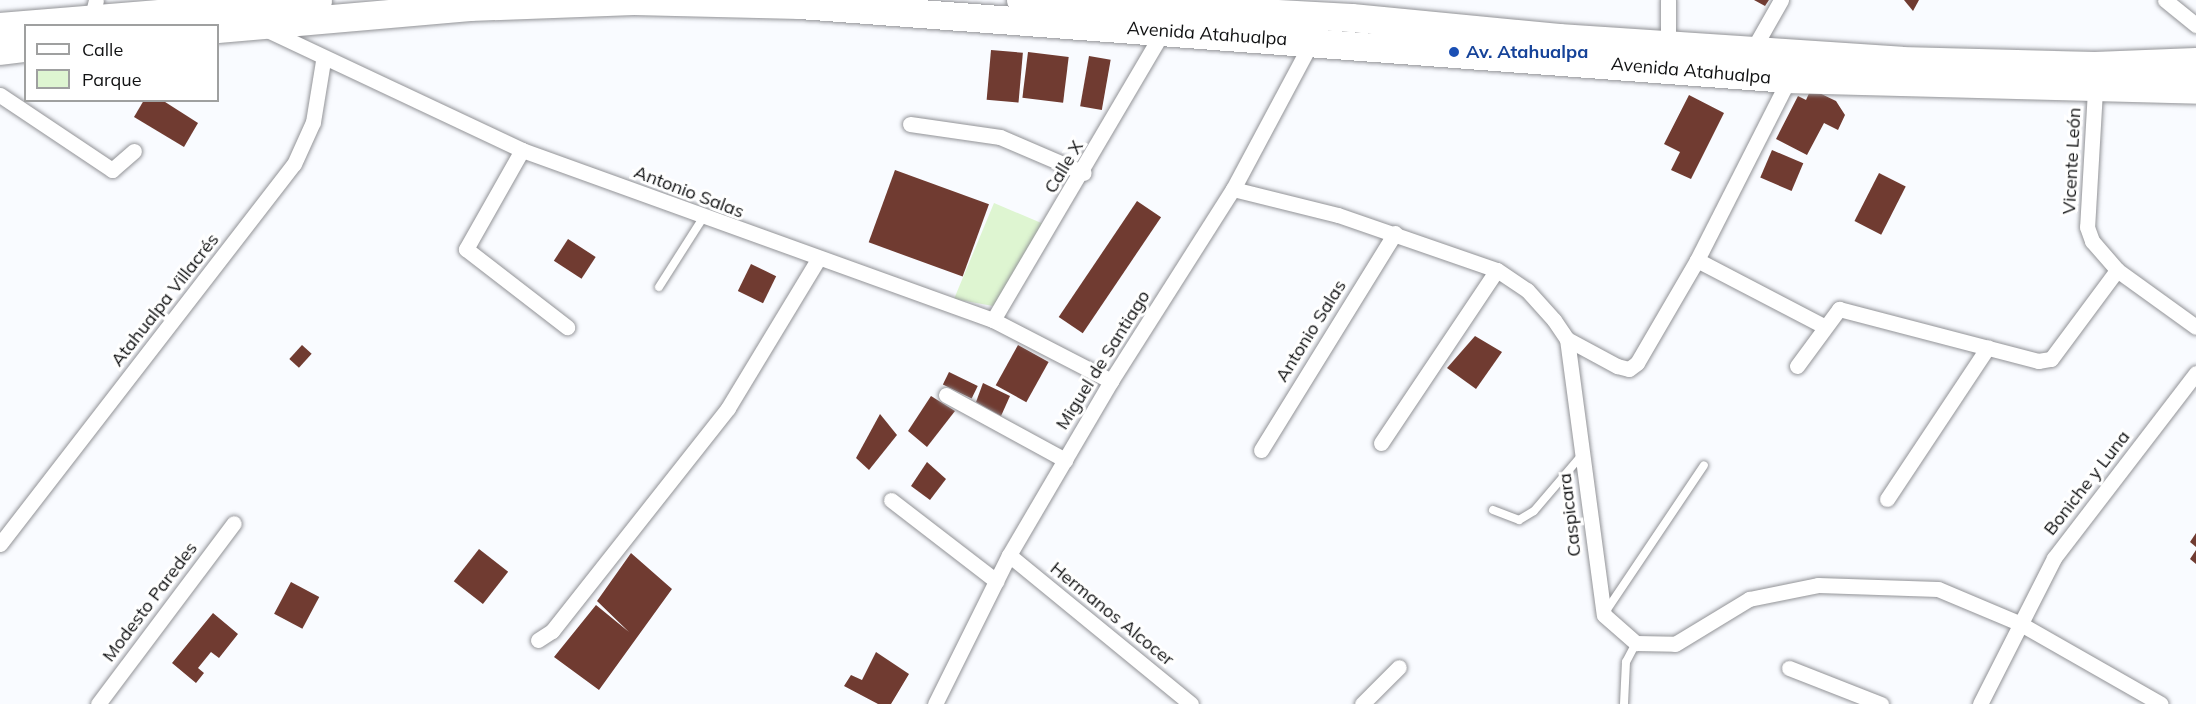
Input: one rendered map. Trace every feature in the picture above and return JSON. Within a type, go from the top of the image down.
[{"type":"highway","points":[[0,27],[94,8],[323,0]]},
{"type":"highway","name":"Avenida Atahualpa","points":[[1021,0],[1353,9],[1668,46],[2095,66],[2195,68]]},
{"type":"highway","name":"Avenida Atahualpa","points":[[219,29],[470,7],[634,1],[800,5],[1312,41],[1789,79],[2096,90],[2195,68]]},
{"type":"highway","points":[[0,51],[24,48]]},
{"type":"street","points":[[1668,0],[1668,46]]},
{"type":"street","points":[[1752,51],[1780,0]]},
{"type":"street","points":[[2165,0],[2196,25]]},
{"type":"street","name":"Antonio Salas","points":[[258,25],[323,61],[522,150],[817,261],[993,320],[1111,381]]},
{"type":"street","name":"Calle X","points":[[993,320],[1083,173],[1163,31]]},
{"type":"street","name":"Miguel de Santiago","points":[[934,704],[1010,555],[1111,381],[1233,189],[1312,41]]},
{"type":"street","name":"Atahualpa Villacrés","points":[[0,544],[294,165],[313,122],[323,61]]},
{"type":"street","points":[[1233,189],[1395,233],[1497,270],[1527,290],[1567,339],[1629,369],[1637,363],[1697,260],[1789,79]]},
{"type":"street","name":"Vicente León","points":[[2096,90],[2087,227],[2099,253],[2117,270],[2196,327]]},
{"type":"street","points":[[0,95],[105,167],[118,170],[134,151]]},
{"type":"street","points":[[910,124],[1000,137],[1083,173]]},
{"type":"street","points":[[522,150],[466,249],[567,327]]},
{"type":"street","name":"Antonio Salas","points":[[1261,450],[1395,233]]},
{"type":"street","points":[[1697,260],[1824,326]]},
{"type":"street","points":[[538,640],[552,631],[728,408],[817,261]]},
{"type":"street","points":[[1381,443],[1497,270]]},
{"type":"street","points":[[1797,366],[1834,312],[1846,309],[2038,361],[2051,359],[2117,270]]},
{"type":"street","name":"Caspicara","points":[[1567,339],[1604,615]]},
{"type":"street","points":[[1887,499],[1988,347]]},
{"type":"street","name":"Boniche y Luna","points":[[1980,704],[2019,623],[2054,558],[2196,373]]},
{"type":"street","points":[[946,395],[1065,460]]},
{"type":"street","points":[[891,500],[996,581]]},
{"type":"street","name":"Modesto Paredes","points":[[98,704],[234,523]]},
{"type":"street","name":"Hermanos Alcocer","points":[[1010,555],[1191,704]]},
{"type":"street","points":[[1604,615],[1636,643],[1675,644],[1749,599],[1818,585],[1938,589],[2019,623],[2161,704]]},
{"type":"street","points":[[1362,704],[1399,667]]},
{"type":"street","points":[[1789,668],[1881,704]]},
{"type":"lane","points":[[659,287],[703,218]]},
{"type":"lane","points":[[1493,510],[1519,520],[1534,511],[1582,455]]},
{"type":"lane","points":[[1604,615],[1704,465]]},
{"type":"lane","points":[[1624,704],[1626,662],[1636,643]]},
{"type":"green space","points":[[994,203],[1046,225],[993,306],[954,299]]},
{"type":"building","points":[[1754,0],[1769,0],[1765,6]]},
{"type":"building","points":[[1904,0],[1919,0],[1913,11]]},
{"type":"building","points":[[991,50],[1023,53],[1019,103],[987,100]]},
{"type":"building","points":[[1028,52],[1069,57],[1063,103],[1022,98]]},
{"type":"building","points":[[1089,56],[1111,60],[1102,110],[1080,106]]},
{"type":"building","points":[[1811,89],[1836,101],[1845,115],[1838,130],[1824,123],[1807,155],[1776,139],[1798,96],[1806,100]]},
{"type":"building","points":[[1689,95],[1724,113],[1691,179],[1671,170],[1680,152],[1664,144]]},
{"type":"building","points":[[143,102],[165,102],[198,123],[184,147],[134,117]]},
{"type":"building","points":[[1772,150],[1803,163],[1792,191],[1760,178]]},
{"type":"building","points":[[895,170],[989,204],[963,277],[869,242]]},
{"type":"building","points":[[1879,173],[1906,187],[1881,235],[1854,221]]},
{"type":"building","points":[[1137,201],[1161,217],[1083,333],[1059,317]]},
{"type":"building","points":[[568,239],[596,257],[582,279],[554,261]]},
{"type":"building","points":[[751,264],[776,276],[763,303],[738,291]]},
{"type":"building","points":[[1475,336],[1502,352],[1476,389],[1447,368]]},
{"type":"building","points":[[302,345],[312,354],[299,368],[289,359]]},
{"type":"building","points":[[1018,345],[1049,362],[1026,402],[996,385]]},
{"type":"building","points":[[949,372],[978,386],[972,399],[943,385]]},
{"type":"building","points":[[983,383],[1010,396],[1001,416],[976,402]]},
{"type":"building","points":[[931,396],[955,411],[927,447],[908,431]]},
{"type":"building","points":[[880,414],[897,435],[869,470],[856,458]]},
{"type":"building","points":[[927,462],[946,479],[930,500],[911,486]]},
{"type":"building","points":[[2196,533],[2196,547],[2190,542]]},
{"type":"building","points":[[479,549],[508,572],[483,604],[454,581]]},
{"type":"building","points":[[2196,550],[2196,564],[2190,559]]},
{"type":"building","points":[[631,553],[672,589],[599,690],[554,657],[596,605],[629,632],[597,601]]},
{"type":"building","points":[[291,582],[319,597],[302,629],[274,614]]},
{"type":"building","points":[[213,613],[238,634],[219,658],[211,652],[198,668],[204,673],[196,683],[172,663]]},
{"type":"building","points":[[876,652],[909,674],[891,704],[878,704],[844,686],[851,675],[862,680]]},
{"type":"place","name":"Av. Atahualpa","points":[[1454,52]]}]
